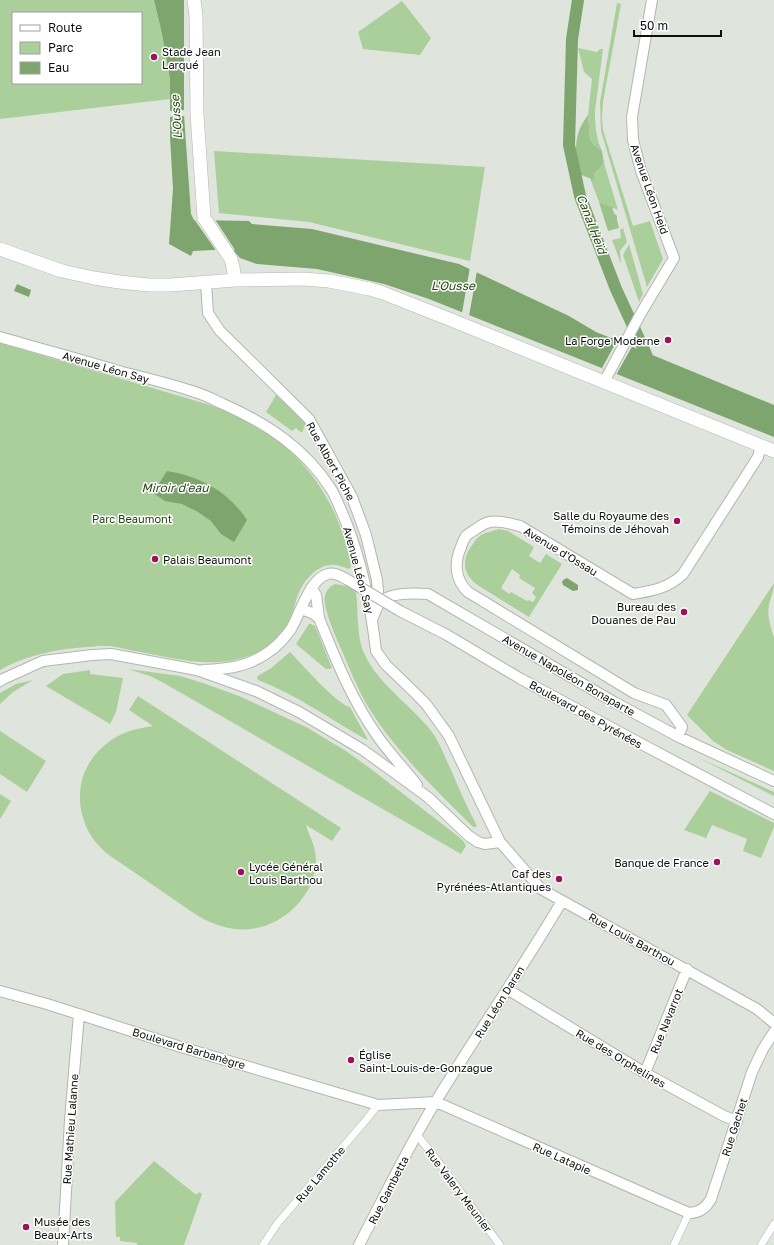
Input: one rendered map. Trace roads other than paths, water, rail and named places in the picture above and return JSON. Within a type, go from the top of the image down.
[{"type":"main road","points":[[194,0],[196,16],[197,114],[204,218],[226,252],[233,266],[235,280]]},
{"type":"main road","points":[[0,249],[62,271],[94,278],[149,285],[206,283],[235,280],[304,279],[329,281],[370,289],[606,377],[774,451]]},
{"type":"street","name":"Avenue Léon Heid","points":[[606,377],[674,258],[641,171],[633,140],[632,117],[652,0]]},
{"type":"street","name":"Rue Albert Piche","points":[[206,283],[208,313],[220,331],[309,419],[352,497],[366,534],[377,580],[379,604]]},
{"type":"street","name":"Avenue Léon Say","points":[[0,337],[197,392],[243,413],[279,434],[297,448],[316,468],[331,489],[353,540],[372,620],[376,651],[386,665],[426,704],[449,736],[500,842]]},
{"type":"street","name":"Avenue d'Ossau","points":[[678,736],[682,727],[666,705],[634,693],[468,592],[459,581],[456,559],[466,537],[471,532],[483,524],[490,522],[505,522],[520,526],[633,594],[659,589],[674,582],[683,574],[758,458],[761,446]]},
{"type":"street","name":"Boulevard des Pyrénées","points":[[311,588],[324,576],[337,574],[400,611],[447,635],[521,679],[642,745],[774,814]]},
{"type":"street","points":[[197,670],[231,668],[249,664],[271,650],[290,630],[311,588]]},
{"type":"street","points":[[311,588],[316,595],[319,618],[340,671],[358,705],[377,735],[429,798],[469,836],[478,842],[485,844],[500,842]]},
{"type":"street","name":"Avenue Napoléon Bonaparte","points":[[379,604],[387,598],[397,595],[415,593],[428,594],[614,702],[678,736],[774,781]]},
{"type":"street","points":[[372,620],[379,604]]},
{"type":"street","points":[[301,610],[312,613],[319,618]]},
{"type":"street","points":[[0,681],[43,661],[92,655],[111,654],[197,670],[256,691],[299,712],[370,755],[429,798]]},
{"type":"street","points":[[370,755],[383,742]]},
{"type":"street","name":"Rue Louis Barthou","points":[[500,842],[541,889],[757,1009],[774,1023]]},
{"type":"street","name":"Rue Léon Daran","points":[[417,1135],[436,1102],[562,901]]},
{"type":"street","name":"Rue Navarrot","points":[[645,1073],[687,969]]},
{"type":"street","name":"Rue des Orphelines","points":[[507,989],[645,1073],[736,1121]]},
{"type":"street","name":"Boulevard Barbanègre","points":[[0,991],[79,1014],[181,1047],[378,1105],[436,1102]]},
{"type":"street","name":"Rue Mathieu Lalanne","points":[[63,1245],[69,1137],[79,1014]]},
{"type":"street","name":"Rue Gachet","points":[[689,1213],[693,1213],[707,1207],[709,1203],[752,1072],[763,1049],[774,1032]]},
{"type":"street","name":"Rue Latapie","points":[[436,1102],[689,1213]]},
{"type":"street","name":"Rue Lamothe","points":[[263,1245],[277,1224],[378,1105]]},
{"type":"street","name":"Rue Gambetta","points":[[359,1245],[417,1135]]},
{"type":"street","name":"Rue Valery Meunier","points":[[417,1135],[500,1245]]},
{"type":"street","points":[[674,1245],[689,1213]]},
{"type":"street","points":[[762,1245],[774,1224]]},
{"type":"water","name":"L'Ousse","points":[[154,0],[184,0],[184,115],[191,214],[194,220],[249,221],[252,224],[312,229],[459,264],[569,316],[596,332],[611,338],[617,337],[616,340],[774,405],[774,437],[429,299],[384,284],[317,269],[257,264],[240,258],[232,249],[193,251],[191,256],[169,244],[173,189],[170,137],[170,79]]},
{"type":"water","points":[[17,284],[31,290],[29,297],[14,291]]},
{"type":"water","name":"Miroir d'eau","points":[[167,471],[179,473],[212,486],[231,501],[247,520],[234,542],[221,534],[211,521],[198,512],[182,504],[165,501],[153,493]]},
{"type":"water","points":[[567,578],[578,585],[578,590],[573,591],[563,585],[563,580]]},
{"type":"waterway","name":"Canal Heïd","points":[[578,0],[572,39],[569,145],[580,196],[616,289],[651,367]]},
{"type":"place","name":"Stade Jean Larqué","points":[[154,57]]},
{"type":"place","name":"La Forge Moderne","points":[[668,340]]},
{"type":"place","name":"Salle du Royaume des Témoins de Jéhovah","points":[[677,521]]},
{"type":"place","name":"Palais Beaumont","points":[[155,559]]},
{"type":"place","name":"Bureau des Douanes de Pau","points":[[684,612]]},
{"type":"place","name":"Banque de France","points":[[717,862]]},
{"type":"place","name":"Lycée Général Louis Barthou","points":[[241,872]]},
{"type":"place","name":"Caf des Pyrénées-Atlantiques","points":[[559,879]]},
{"type":"place","name":"Église Saint-Louis-de-Gonzague","points":[[351,1060]]},
{"type":"place","name":"Musée des Beaux-Arts","points":[[26,1227]]},
{"type":"park label","name":"Parc Beaumont","points":[[132,518]]}]
